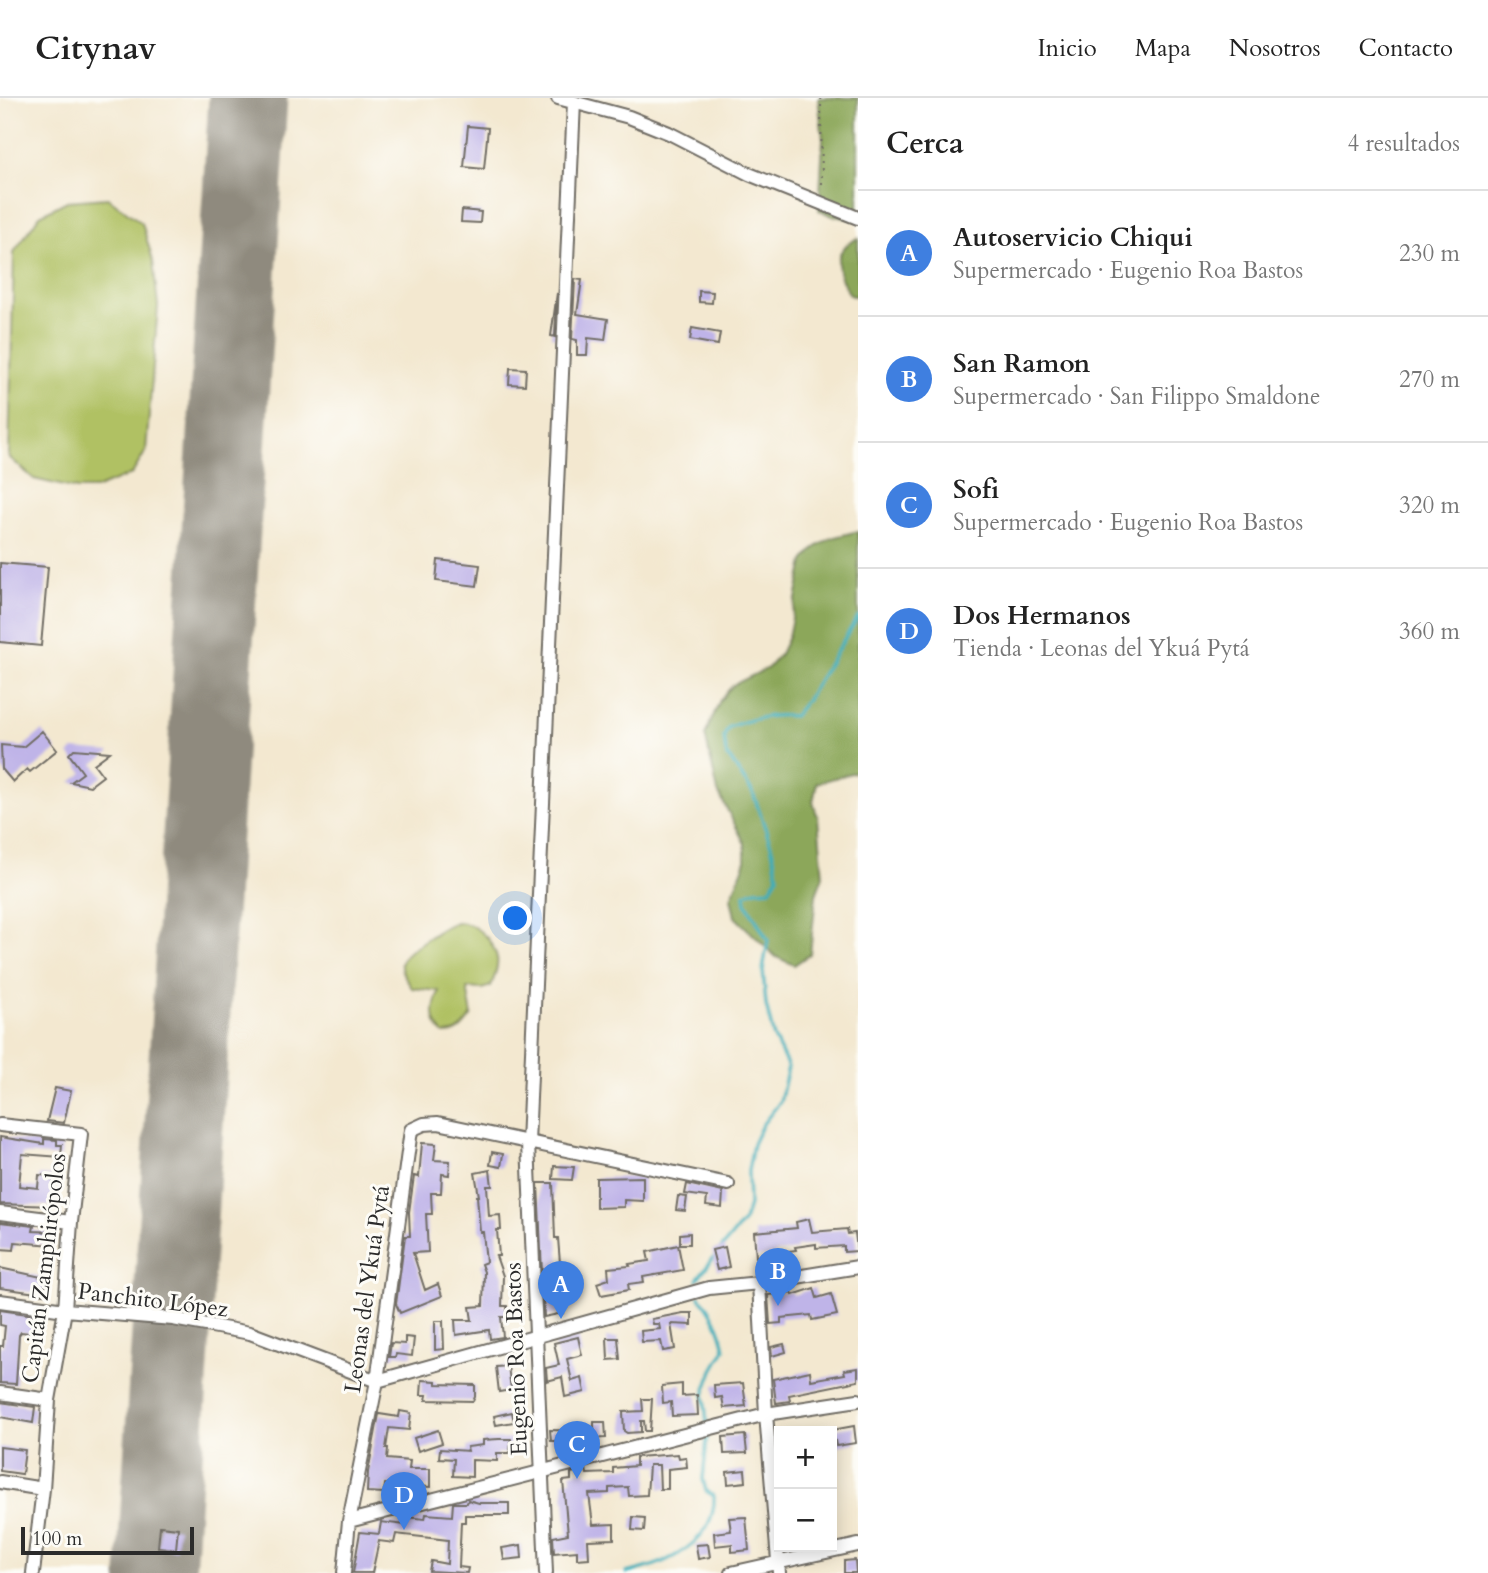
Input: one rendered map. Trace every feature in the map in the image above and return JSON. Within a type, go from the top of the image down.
[{"type":"street","points":[[558,98],[629,117],[669,133],[749,174],[858,218]]},
{"type":"street","name":"Eugenio Roa Bastos","points":[[545,1573],[528,1143],[574,102]]},
{"type":"street","name":"Leonas del Ykuá Pytá","points":[[344,1573],[349,1521],[377,1381],[411,1130],[424,1124],[438,1123],[528,1143]]},
{"type":"street","name":"Capitán Zamphirópolos","points":[[0,1125],[81,1135],[65,1310],[49,1400],[43,1489],[33,1573]]},
{"type":"street","points":[[528,1143],[728,1184]]},
{"type":"street","points":[[0,1213],[71,1222]]},
{"type":"street","points":[[377,1381],[709,1288],[858,1267]]},
{"type":"street","points":[[759,1283],[766,1414],[779,1568]]},
{"type":"street","name":"Panchito López","points":[[0,1301],[65,1310],[173,1319],[250,1334],[377,1381]]},
{"type":"street","points":[[0,1393],[49,1400]]},
{"type":"street","points":[[349,1521],[766,1414],[858,1400]]},
{"type":"street","points":[[0,1482],[43,1489]]},
{"type":"street","points":[[731,1573],[779,1568],[858,1545]]},
{"type":"path","points":[[819,203],[822,187],[821,98]]},
{"type":"green space","points":[[818,98],[858,98],[858,220],[833,216],[819,210],[823,139]]},
{"type":"green space","points":[[108,198],[142,223],[153,261],[158,306],[146,451],[132,474],[95,489],[77,489],[34,479],[9,457],[14,252],[40,215],[67,201]]},
{"type":"green space","points":[[858,238],[858,296],[851,296],[838,264],[843,249]]},
{"type":"green space","points":[[858,531],[858,771],[817,783],[813,802],[818,818],[823,876],[816,895],[810,954],[794,965],[776,957],[735,917],[731,898],[745,863],[745,844],[718,792],[705,735],[720,700],[733,685],[768,668],[780,654],[788,637],[804,561],[815,548],[831,538]]},
{"type":"green space","points":[[456,922],[476,928],[487,938],[495,951],[497,965],[491,986],[482,989],[467,988],[472,1015],[466,1023],[457,1031],[444,1034],[436,1024],[434,1014],[439,991],[412,988],[401,962],[416,946]]},
{"type":"building","points":[[468,126],[488,128],[484,169],[464,167]]},
{"type":"building","points":[[462,210],[481,212],[480,223],[461,222]]},
{"type":"building","points":[[575,279],[582,280],[577,314],[608,319],[605,340],[588,338],[587,355],[577,355],[577,340],[572,339]]},
{"type":"building","points":[[699,291],[713,292],[712,303],[699,302]]},
{"type":"building","points":[[557,293],[555,337],[551,336]]},
{"type":"building","points":[[692,328],[720,333],[718,345],[690,340]]},
{"type":"building","points":[[510,368],[526,369],[525,385],[509,384]]},
{"type":"building","points":[[438,560],[480,565],[477,586],[436,581]]},
{"type":"building","points":[[0,563],[48,567],[41,646],[0,642]]},
{"type":"building","points":[[42,731],[57,750],[30,772],[27,769],[13,782],[2,769],[1,745],[23,747]]},
{"type":"building","points":[[74,749],[110,752],[94,764],[103,776],[90,786],[71,782],[83,773],[69,754]]},
{"type":"building","points":[[55,1088],[71,1091],[64,1123],[47,1121]]},
{"type":"building","points":[[0,1137],[44,1144],[44,1139],[57,1140],[57,1145],[62,1145],[61,1157],[22,1154],[19,1186],[38,1188],[39,1175],[54,1176],[52,1206],[0,1204]]},
{"type":"building","points":[[422,1143],[436,1144],[434,1160],[450,1161],[449,1175],[442,1174],[441,1193],[431,1193],[432,1214],[426,1214],[428,1252],[413,1253],[425,1290],[438,1284],[442,1296],[400,1313],[396,1304],[405,1236],[410,1236],[409,1212],[414,1176],[419,1177]]},
{"type":"building","points":[[492,1152],[503,1154],[501,1167],[490,1165]]},
{"type":"building","points":[[554,1166],[574,1167],[572,1180],[553,1179]]},
{"type":"building","points":[[490,1170],[492,1186],[487,1186],[489,1216],[500,1215],[501,1230],[497,1230],[499,1256],[496,1256],[503,1276],[502,1306],[507,1306],[508,1317],[501,1317],[503,1337],[490,1339],[489,1330],[456,1335],[455,1320],[472,1320],[470,1307],[483,1306],[484,1272],[481,1264],[486,1262],[483,1232],[480,1232],[475,1173]]},
{"type":"building","points":[[643,1177],[643,1201],[624,1200],[624,1207],[596,1208],[596,1178]]},
{"type":"building","points":[[538,1183],[553,1183],[555,1238],[558,1238],[560,1263],[557,1263],[559,1277],[555,1278],[563,1313],[544,1317]]},
{"type":"building","points":[[687,1184],[723,1192],[722,1208],[706,1206],[707,1197],[685,1194]]},
{"type":"building","points":[[678,1196],[687,1197],[685,1211],[676,1210]]},
{"type":"building","points":[[809,1219],[812,1232],[847,1229],[848,1234],[855,1233],[857,1251],[844,1252],[844,1246],[816,1248],[816,1244],[756,1257],[754,1232],[797,1228],[796,1222]]},
{"type":"building","points":[[0,1222],[34,1226],[33,1231],[54,1232],[53,1245],[15,1242],[14,1250],[0,1249]]},
{"type":"building","points":[[690,1233],[690,1244],[680,1244],[680,1234]]},
{"type":"building","points":[[678,1245],[683,1270],[643,1277],[644,1282],[628,1284],[629,1290],[601,1295],[597,1283],[609,1279],[608,1268],[649,1261],[647,1252]]},
{"type":"building","points":[[725,1247],[729,1267],[717,1270],[712,1250]]},
{"type":"building","points":[[0,1268],[46,1278],[44,1294],[0,1288]]},
{"type":"building","points":[[814,1288],[817,1298],[831,1294],[837,1315],[812,1320],[811,1315],[781,1318],[781,1323],[770,1324],[768,1295],[792,1292],[793,1295]]},
{"type":"building","points":[[0,1310],[41,1316],[39,1334],[21,1332],[19,1335],[16,1384],[0,1383],[0,1346],[3,1346],[5,1326],[0,1325]]},
{"type":"building","points":[[692,1313],[692,1325],[671,1324],[675,1349],[663,1351],[661,1341],[642,1342],[641,1331],[660,1329],[659,1324],[653,1324],[652,1319]]},
{"type":"building","points":[[435,1321],[443,1321],[444,1349],[435,1350]]},
{"type":"building","points":[[405,1337],[414,1338],[412,1356],[396,1354],[395,1357],[389,1357],[391,1343],[405,1344]]},
{"type":"building","points":[[578,1337],[582,1355],[567,1359],[572,1381],[582,1378],[585,1392],[565,1397],[562,1377],[547,1381],[546,1368],[559,1365],[554,1343]]},
{"type":"building","points":[[607,1338],[618,1338],[620,1359],[608,1360]]},
{"type":"building","points":[[784,1344],[786,1352],[772,1356],[771,1347]]},
{"type":"building","points":[[508,1366],[511,1390],[499,1392],[496,1367]]},
{"type":"building","points":[[858,1368],[858,1381],[789,1395],[790,1401],[776,1403],[773,1379],[810,1371],[811,1380],[845,1374],[844,1370]]},
{"type":"building","points":[[422,1380],[436,1381],[436,1384],[475,1385],[475,1397],[473,1401],[426,1400],[427,1395],[421,1395]]},
{"type":"building","points":[[743,1383],[746,1406],[724,1408],[722,1397],[715,1398],[714,1385]]},
{"type":"building","points":[[682,1384],[682,1396],[697,1395],[698,1415],[672,1416],[671,1402],[663,1403],[662,1386]]},
{"type":"building","points":[[642,1399],[652,1399],[650,1431],[645,1431],[644,1421],[641,1421],[641,1432],[627,1433],[624,1431],[623,1412],[643,1411]]},
{"type":"building","points":[[0,1402],[35,1407],[33,1423],[0,1417]]},
{"type":"building","points":[[400,1411],[411,1413],[409,1430],[389,1428],[387,1459],[410,1461],[409,1469],[430,1469],[430,1487],[385,1484],[384,1493],[367,1492],[379,1414],[399,1417]]},
{"type":"building","points":[[512,1412],[514,1422],[496,1425],[494,1416]]},
{"type":"building","points":[[594,1422],[605,1422],[606,1438],[580,1439],[580,1447],[570,1446],[570,1441],[551,1441],[550,1430],[594,1431]]},
{"type":"building","points":[[854,1426],[856,1443],[837,1446],[837,1429]]},
{"type":"building","points":[[438,1430],[442,1443],[418,1451],[414,1438]]},
{"type":"building","points":[[745,1435],[747,1453],[724,1454],[723,1437]]},
{"type":"building","points":[[511,1439],[510,1453],[497,1453],[497,1461],[472,1460],[472,1477],[453,1476],[454,1459],[439,1458],[440,1449],[468,1451],[467,1447],[483,1445],[483,1440]]},
{"type":"building","points":[[0,1447],[25,1450],[22,1474],[0,1471]]},
{"type":"building","points":[[678,1454],[679,1458],[686,1457],[687,1467],[668,1469],[668,1489],[660,1489],[659,1465],[649,1465],[647,1495],[629,1496],[628,1487],[609,1488],[609,1493],[589,1494],[593,1525],[614,1524],[614,1539],[588,1540],[589,1558],[577,1559],[577,1551],[554,1553],[553,1537],[568,1534],[563,1481],[571,1480],[571,1473],[586,1469],[587,1474],[613,1473],[613,1468],[636,1466],[636,1457]]},
{"type":"building","points":[[745,1470],[746,1482],[728,1484],[727,1472]]},
{"type":"building","points":[[468,1500],[479,1503],[509,1503],[509,1515],[465,1515],[465,1522],[461,1522],[459,1567],[468,1568],[467,1573],[429,1571],[431,1561],[447,1564],[448,1540],[396,1534],[394,1543],[379,1541],[372,1573],[353,1573],[360,1532],[379,1534],[381,1522],[405,1525],[406,1517],[425,1519],[426,1514],[452,1516],[453,1503],[467,1503]]},
{"type":"building","points":[[633,1517],[645,1518],[644,1531],[632,1530]]},
{"type":"building","points":[[746,1517],[749,1550],[732,1552],[732,1544],[715,1546],[714,1533],[731,1531],[729,1518]]},
{"type":"building","points":[[160,1526],[178,1528],[176,1549],[158,1547]]},
{"type":"building","points":[[708,1544],[710,1557],[698,1559],[696,1545]]},
{"type":"building","points":[[521,1545],[522,1558],[504,1560],[502,1548]]},
{"type":"building","points":[[855,1560],[856,1573],[844,1573],[844,1561]]},
{"type":"waterway","points":[[720,1250],[744,1221],[749,1205],[748,1171],[753,1144],[762,1125],[780,1102],[788,1067],[774,1038],[766,1005],[763,970],[768,940],[746,903],[745,894],[770,889],[778,876],[771,845],[753,793],[726,753],[724,736],[729,727],[745,722],[769,716],[794,716],[858,617]]},
{"type":"waterway","points":[[697,1279],[715,1256]]},
{"type":"waterway","points":[[699,1296],[716,1321],[725,1349],[713,1370],[704,1395],[707,1423]]},
{"type":"waterway","points":[[626,1573],[672,1558],[698,1539],[707,1527],[714,1496],[706,1491],[703,1479],[707,1438]]},
{"type":"runway","points":[[156,1573],[248,98]]},
{"type":"place","name":"San Ramon","points":[[778,1306]]},
{"type":"place","name":"Autoservicio Chiqui","points":[[561,1319]]},
{"type":"place","name":"Sofi","points":[[577,1479]]},
{"type":"place","name":"Dos Hermanos","points":[[404,1530]]}]
